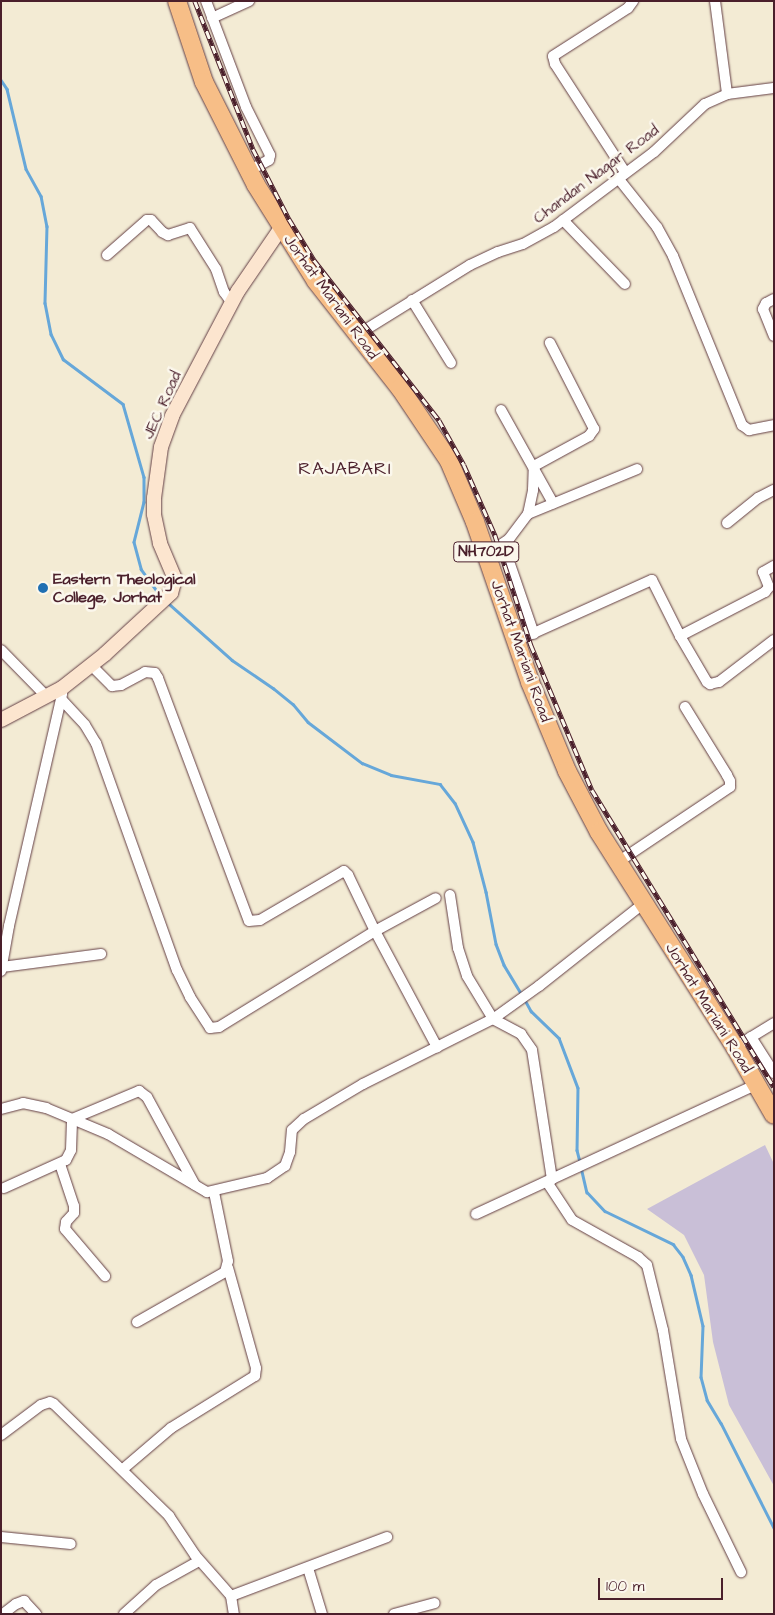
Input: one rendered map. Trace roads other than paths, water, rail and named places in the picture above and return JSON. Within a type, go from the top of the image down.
[{"type":"highway","name":"Jorhat Mariani Road","points":[[177,1],[204,82],[248,171],[281,228],[316,281],[357,336],[400,388],[449,461],[487,554],[516,641],[567,771],[599,832],[735,1047],[774,1115]]},
{"type":"street","points":[[206,1],[246,107],[270,155],[269,160],[248,171]]},
{"type":"street","points":[[212,18],[249,1]]},
{"type":"street","points":[[633,1],[628,8],[553,56],[555,64],[673,256],[742,425],[749,430],[774,425]]},
{"type":"street","points":[[715,1],[727,94]]},
{"type":"street","name":"Chandan Nagar Road","points":[[357,336],[470,265],[532,240],[563,220],[663,144],[705,104],[727,94],[774,88]]},
{"type":"street","points":[[107,255],[147,220],[152,220],[162,232],[168,235],[190,228],[216,269],[224,292],[232,303]]},
{"type":"street","points":[[563,220],[625,284]]},
{"type":"street","name":"JEC Road","points":[[1,720],[46,696],[62,693],[91,664],[156,609],[171,593],[175,579],[160,543],[154,514],[154,498],[161,447],[172,416],[232,303],[254,265],[281,228]]},
{"type":"street","points":[[774,299],[766,303],[763,309],[774,336]]},
{"type":"street","points":[[412,300],[452,363]]},
{"type":"street","points":[[534,466],[589,436],[594,429],[550,343]]},
{"type":"street","points":[[501,410],[553,503]]},
{"type":"street","points":[[528,514],[533,490],[534,466]]},
{"type":"street","points":[[487,554],[503,544],[528,514],[637,469]]},
{"type":"street","points":[[727,523],[758,498],[774,490]]},
{"type":"street","points":[[503,544],[534,634]]},
{"type":"street","points":[[680,636],[765,592],[769,587],[763,572],[774,566]]},
{"type":"street","points":[[516,641],[652,580],[680,636],[710,684],[719,682],[774,640]]},
{"type":"street","points":[[1,650],[46,696]]},
{"type":"street","points":[[91,664],[112,686],[121,684],[145,672],[155,673],[249,921],[260,920],[344,871],[348,875],[374,932],[437,1047]]},
{"type":"street","points":[[62,693],[5,926],[2,969],[101,954]]},
{"type":"street","points":[[62,693],[96,743],[177,970],[190,997],[210,1028],[219,1027],[374,932],[436,898]]},
{"type":"street","points":[[618,862],[730,787],[727,775],[685,707]]},
{"type":"street","points":[[450,895],[460,958],[476,993],[493,1019],[521,1034],[532,1050],[554,1179],[572,1220],[638,1257],[647,1265],[663,1330],[679,1431],[684,1448],[741,1572]]},
{"type":"street","points":[[1,1109],[23,1103],[34,1104],[72,1118],[123,1142],[208,1192],[258,1181],[278,1173],[288,1160],[290,1135],[296,1125],[343,1095],[493,1019],[539,986],[643,904]]},
{"type":"street","points":[[735,1047],[774,1023]]},
{"type":"street","points":[[751,1037],[772,1066]]},
{"type":"street","points":[[476,1214],[756,1084]]},
{"type":"street","points":[[72,1118],[135,1091],[142,1092],[195,1186]]},
{"type":"street","points":[[4,1188],[60,1164],[71,1154],[72,1118]]},
{"type":"street","points":[[60,1164],[74,1206],[74,1213],[66,1222],[65,1229],[105,1276]]},
{"type":"street","points":[[123,1469],[171,1428],[255,1376],[256,1368],[228,1268],[214,1192]]},
{"type":"street","points":[[137,1322],[222,1274],[228,1268]]},
{"type":"street","points":[[1,1435],[41,1405],[50,1402],[123,1469],[169,1516],[199,1561],[231,1596],[234,1614]]},
{"type":"street","points":[[1,1537],[71,1544]]},
{"type":"street","points":[[231,1596],[387,1537]]},
{"type":"street","points":[[124,1614],[156,1586],[199,1561]]},
{"type":"street","points":[[308,1568],[322,1614]]},
{"type":"street","points":[[3,1614],[16,1604],[24,1601],[36,1614]]},
{"type":"street","points":[[394,1614],[434,1602]]},
{"type":"waterway","points":[[1,80],[7,89],[26,169],[41,196],[47,226],[45,303],[51,334],[63,359],[123,404],[144,477],[144,502],[134,542],[141,569],[161,597]]},
{"type":"waterway","points":[[167,602],[232,660],[273,688],[293,704],[308,722],[362,763],[391,775],[440,784],[455,803],[473,842],[486,892],[496,944],[504,965],[522,995]]},
{"type":"waterway","points":[[525,1000],[531,1011],[559,1038],[578,1088],[577,1150],[580,1162]]},
{"type":"waterway","points":[[581,1167],[587,1192],[605,1211],[673,1244],[683,1257],[691,1275],[703,1326],[701,1377],[707,1400],[721,1423],[774,1528]]},
{"type":"railway","points":[[195,1],[253,149],[289,219],[314,260],[439,420],[464,465],[495,535],[531,645],[592,790],[774,1087]]},
{"type":"place","name":"Eastern Theological College, Jorhat","points":[[43,588]]},
{"type":"district","name":"RAJABARI","points":[[345,469]]}]
